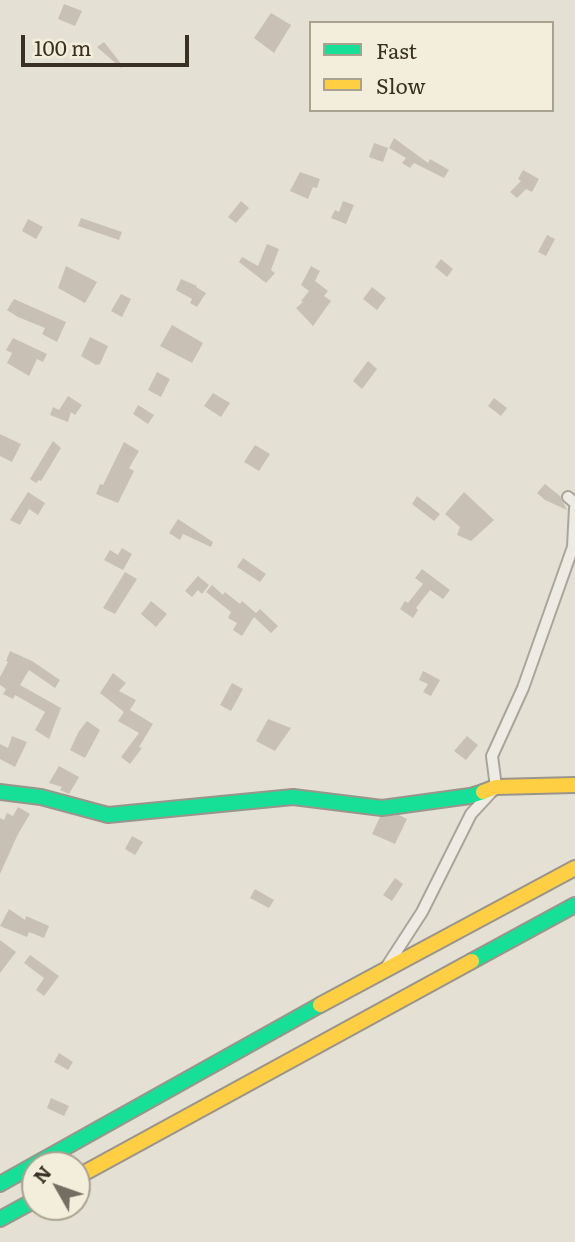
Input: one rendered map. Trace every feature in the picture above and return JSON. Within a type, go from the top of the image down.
[{"type":"street","points":[[496,787],[492,756],[523,688],[573,547],[573,503]]},
{"type":"street","points":[[0,792],[41,797],[108,815],[194,804],[293,797],[382,808],[470,796],[496,787],[575,785]]},
{"type":"street","points":[[385,968],[422,912],[471,814],[496,787]]},
{"type":"street","points":[[0,1184],[385,968],[575,868]]},
{"type":"street","points":[[91,1169],[575,905]]},
{"type":"street","points":[[0,1219],[21,1208]]},
{"type":"building","points":[[64,4],[82,11],[75,26],[58,19]]},
{"type":"building","points":[[271,13],[291,25],[274,53],[254,38]]},
{"type":"building","points":[[104,42],[123,66],[121,68],[97,47]]},
{"type":"building","points":[[394,138],[428,163],[430,159],[449,170],[444,178],[414,163],[410,168],[402,163],[406,158],[389,148]]},
{"type":"building","points":[[374,143],[388,148],[383,162],[369,157]]},
{"type":"building","points":[[523,170],[539,179],[532,192],[526,189],[517,198],[510,192],[521,181],[518,179]]},
{"type":"building","points":[[300,172],[320,179],[308,199],[290,191]]},
{"type":"building","points":[[241,201],[249,208],[236,223],[228,217]]},
{"type":"building","points":[[343,201],[354,205],[346,224],[331,218],[335,210],[339,212]]},
{"type":"building","points":[[81,218],[122,232],[119,240],[78,226]]},
{"type":"building","points":[[28,219],[43,227],[36,239],[22,231]]},
{"type":"building","points":[[547,235],[555,239],[546,256],[538,252]]},
{"type":"building","points":[[267,244],[279,249],[271,270],[275,273],[266,283],[239,262],[242,257],[258,266]]},
{"type":"building","points":[[441,259],[453,269],[447,277],[435,267]]},
{"type":"building","points":[[66,266],[97,282],[85,303],[58,288]]},
{"type":"building","points":[[311,266],[320,271],[315,281],[328,291],[324,296],[331,301],[313,326],[296,308],[309,291],[301,285]]},
{"type":"building","points":[[181,279],[206,293],[197,307],[190,303],[192,299],[176,290]]},
{"type":"building","points":[[372,287],[386,298],[377,310],[363,299]]},
{"type":"building","points":[[121,294],[131,299],[122,317],[111,311]]},
{"type":"building","points":[[14,299],[66,322],[57,342],[42,334],[45,328],[7,310]]},
{"type":"building","points":[[172,325],[203,343],[192,363],[160,346]]},
{"type":"building","points":[[90,337],[108,346],[100,364],[96,365],[81,356]]},
{"type":"building","points":[[13,338],[47,354],[43,362],[37,359],[29,376],[7,363],[12,353],[6,350]]},
{"type":"building","points":[[368,361],[377,369],[362,389],[353,381]]},
{"type":"building","points":[[157,372],[170,379],[161,397],[148,390]]},
{"type":"building","points":[[213,393],[230,403],[221,417],[204,406]]},
{"type":"building","points":[[68,396],[82,405],[75,415],[71,412],[68,422],[50,415],[53,407],[59,410]]},
{"type":"building","points":[[494,398],[507,408],[501,416],[488,406]]},
{"type":"building","points":[[138,405],[154,415],[148,424],[133,414]]},
{"type":"building","points":[[0,434],[21,444],[12,462],[0,456]]},
{"type":"building","points":[[53,441],[61,448],[41,481],[36,483],[30,479]]},
{"type":"building","points":[[124,442],[139,451],[129,468],[134,471],[118,503],[96,494]]},
{"type":"building","points":[[255,445],[270,454],[259,471],[244,462]]},
{"type":"building","points":[[545,484],[560,496],[567,510],[545,500],[537,493]]},
{"type":"building","points":[[28,492],[45,503],[38,515],[29,509],[20,525],[10,520]]},
{"type":"building","points":[[464,492],[494,520],[471,541],[457,535],[460,527],[445,514]]},
{"type":"building","points":[[417,496],[440,514],[434,521],[412,504]]},
{"type":"building","points":[[178,519],[213,542],[211,547],[183,534],[180,540],[169,533]]},
{"type":"building","points":[[122,548],[132,554],[123,570],[104,560],[110,550],[118,555]]},
{"type":"building","points":[[243,558],[266,574],[260,582],[237,567]]},
{"type":"building","points":[[422,569],[450,590],[443,599],[430,590],[416,608],[418,610],[413,618],[400,609],[423,584],[415,578]]},
{"type":"building","points":[[125,572],[137,579],[115,614],[103,608]]},
{"type":"building","points":[[198,576],[209,585],[202,594],[198,590],[192,597],[185,591]]},
{"type":"building","points":[[212,585],[223,595],[225,592],[240,604],[242,601],[256,613],[260,609],[278,626],[271,633],[254,617],[242,636],[233,630],[237,623],[228,618],[231,612],[206,592]]},
{"type":"building","points":[[151,601],[167,614],[156,627],[141,614]]},
{"type":"building","points":[[10,651],[32,661],[60,680],[55,688],[29,670],[20,685],[61,708],[49,739],[35,730],[45,712],[15,695],[13,699],[3,694],[6,689],[0,685],[0,677]]},
{"type":"building","points":[[423,671],[440,680],[431,696],[423,692],[428,684],[419,680]]},
{"type":"building","points":[[113,673],[126,683],[119,691],[136,700],[130,710],[153,724],[139,747],[142,748],[130,764],[121,757],[139,733],[118,721],[124,712],[100,693]]},
{"type":"building","points":[[232,683],[243,689],[231,711],[220,705]]},
{"type":"building","points":[[268,719],[291,728],[275,751],[256,741]]},
{"type":"building","points":[[87,721],[100,730],[85,758],[70,750]]},
{"type":"building","points":[[12,736],[27,742],[15,767],[0,759],[0,744],[8,748]]},
{"type":"building","points":[[467,736],[478,745],[466,760],[454,751]]},
{"type":"building","points":[[59,766],[79,777],[69,794],[60,790],[62,787],[49,783]]},
{"type":"building","points":[[18,807],[30,814],[0,874],[0,818],[4,820],[7,813],[13,816]]},
{"type":"building","points":[[399,815],[407,819],[395,844],[372,834],[380,817]]},
{"type":"building","points":[[132,836],[143,842],[135,855],[125,849]]},
{"type":"building","points":[[395,878],[403,884],[392,901],[383,895]]},
{"type":"building","points":[[255,889],[274,900],[269,908],[250,898]]},
{"type":"building","points":[[9,909],[25,920],[26,916],[49,926],[44,938],[29,932],[27,937],[0,926]]},
{"type":"building","points":[[0,940],[16,952],[0,973]]},
{"type":"building","points":[[30,955],[59,976],[44,996],[36,990],[44,978],[24,963]]},
{"type":"building","points":[[59,1053],[73,1062],[68,1070],[54,1062]]},
{"type":"building","points":[[51,1098],[69,1106],[64,1116],[47,1108]]},
{"type":"traffic: fast","points":[[0,792],[41,797],[108,815],[293,797],[382,808],[483,792]]},
{"type":"traffic: fast","points":[[472,961],[575,905]]},
{"type":"traffic: fast","points":[[0,1184],[320,1005]]},
{"type":"traffic: fast","points":[[0,1219],[21,1208]]},
{"type":"traffic: slow","points":[[483,792],[496,787],[575,785]]},
{"type":"traffic: slow","points":[[320,1005],[575,868]]},
{"type":"traffic: slow","points":[[91,1169],[472,961]]}]
